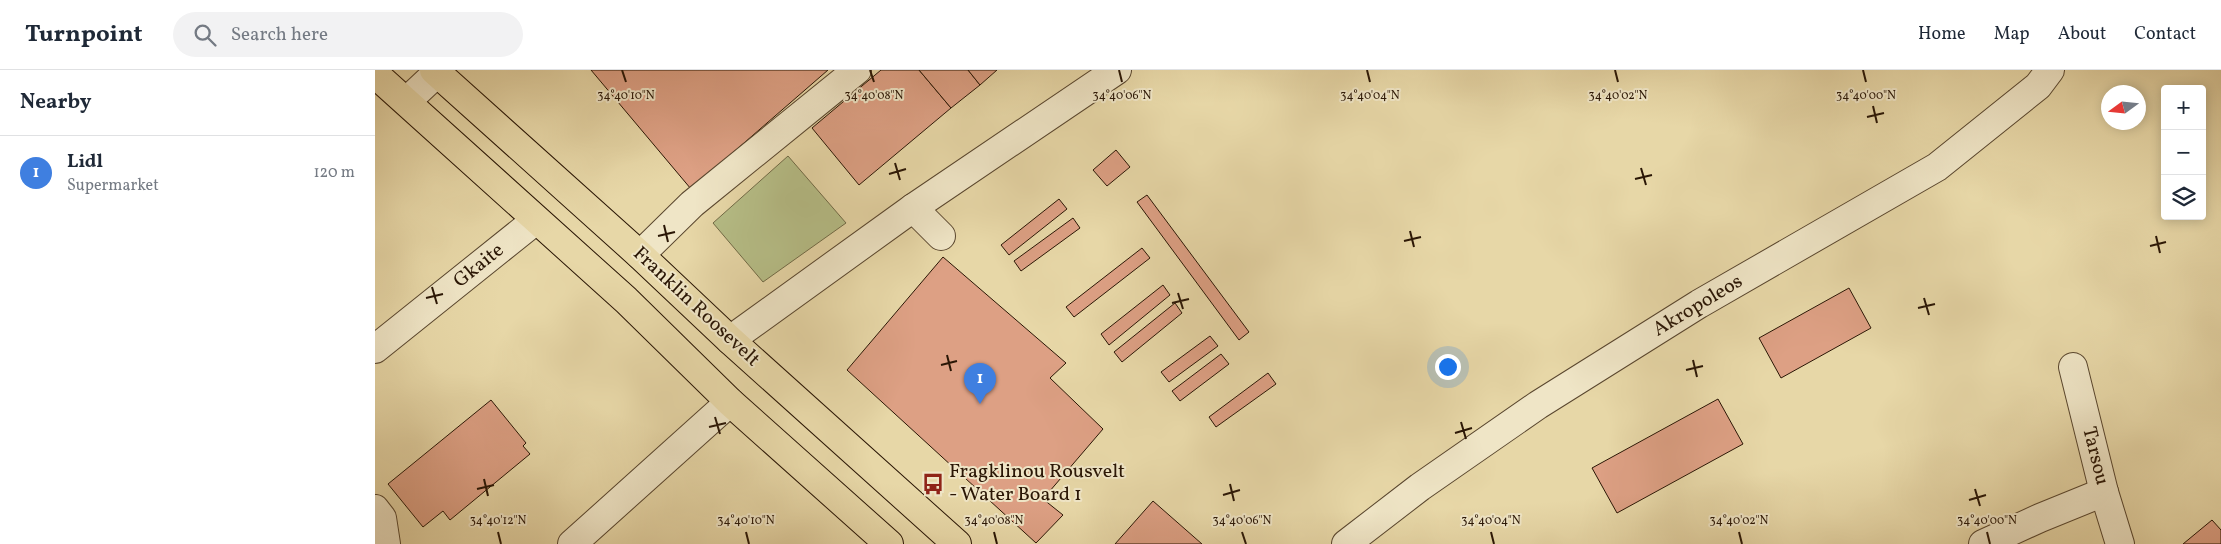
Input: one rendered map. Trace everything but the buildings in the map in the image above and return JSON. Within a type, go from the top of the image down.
[{"type":"main road","name":"Franklin Roosevelt","points":[[437,71],[640,255],[730,340],[957,544]]},
{"type":"main road","points":[[375,74],[626,300],[730,402],[889,544]]},
{"type":"street","points":[[640,255],[693,204],[857,70]]},
{"type":"street","points":[[730,340],[913,208],[1117,70]]},
{"type":"street","name":"Akropoleos","points":[[1346,544],[1420,487],[1538,405],[1699,304],[1937,167],[2039,86],[2050,70]]},
{"type":"street","points":[[407,101],[437,71]]},
{"type":"street","points":[[913,208],[941,236]]},
{"type":"street","name":"Gkaite","points":[[375,349],[536,220]]},
{"type":"street","name":"Tarsou","points":[[2073,367],[2104,492],[2120,544]]},
{"type":"street","points":[[572,544],[730,402]]},
{"type":"street","points":[[1983,544],[2104,492]]},
{"type":"street","points":[[375,509],[382,518],[386,544]]},
{"type":"green space","points":[[788,156],[846,223],[763,282],[713,223]]},
{"type":"place","name":"Lidl","points":[[980,404]]},
{"type":"place","name":"Fragklinou Rousvelt - Water Board 1","points":[[933,484]]}]
